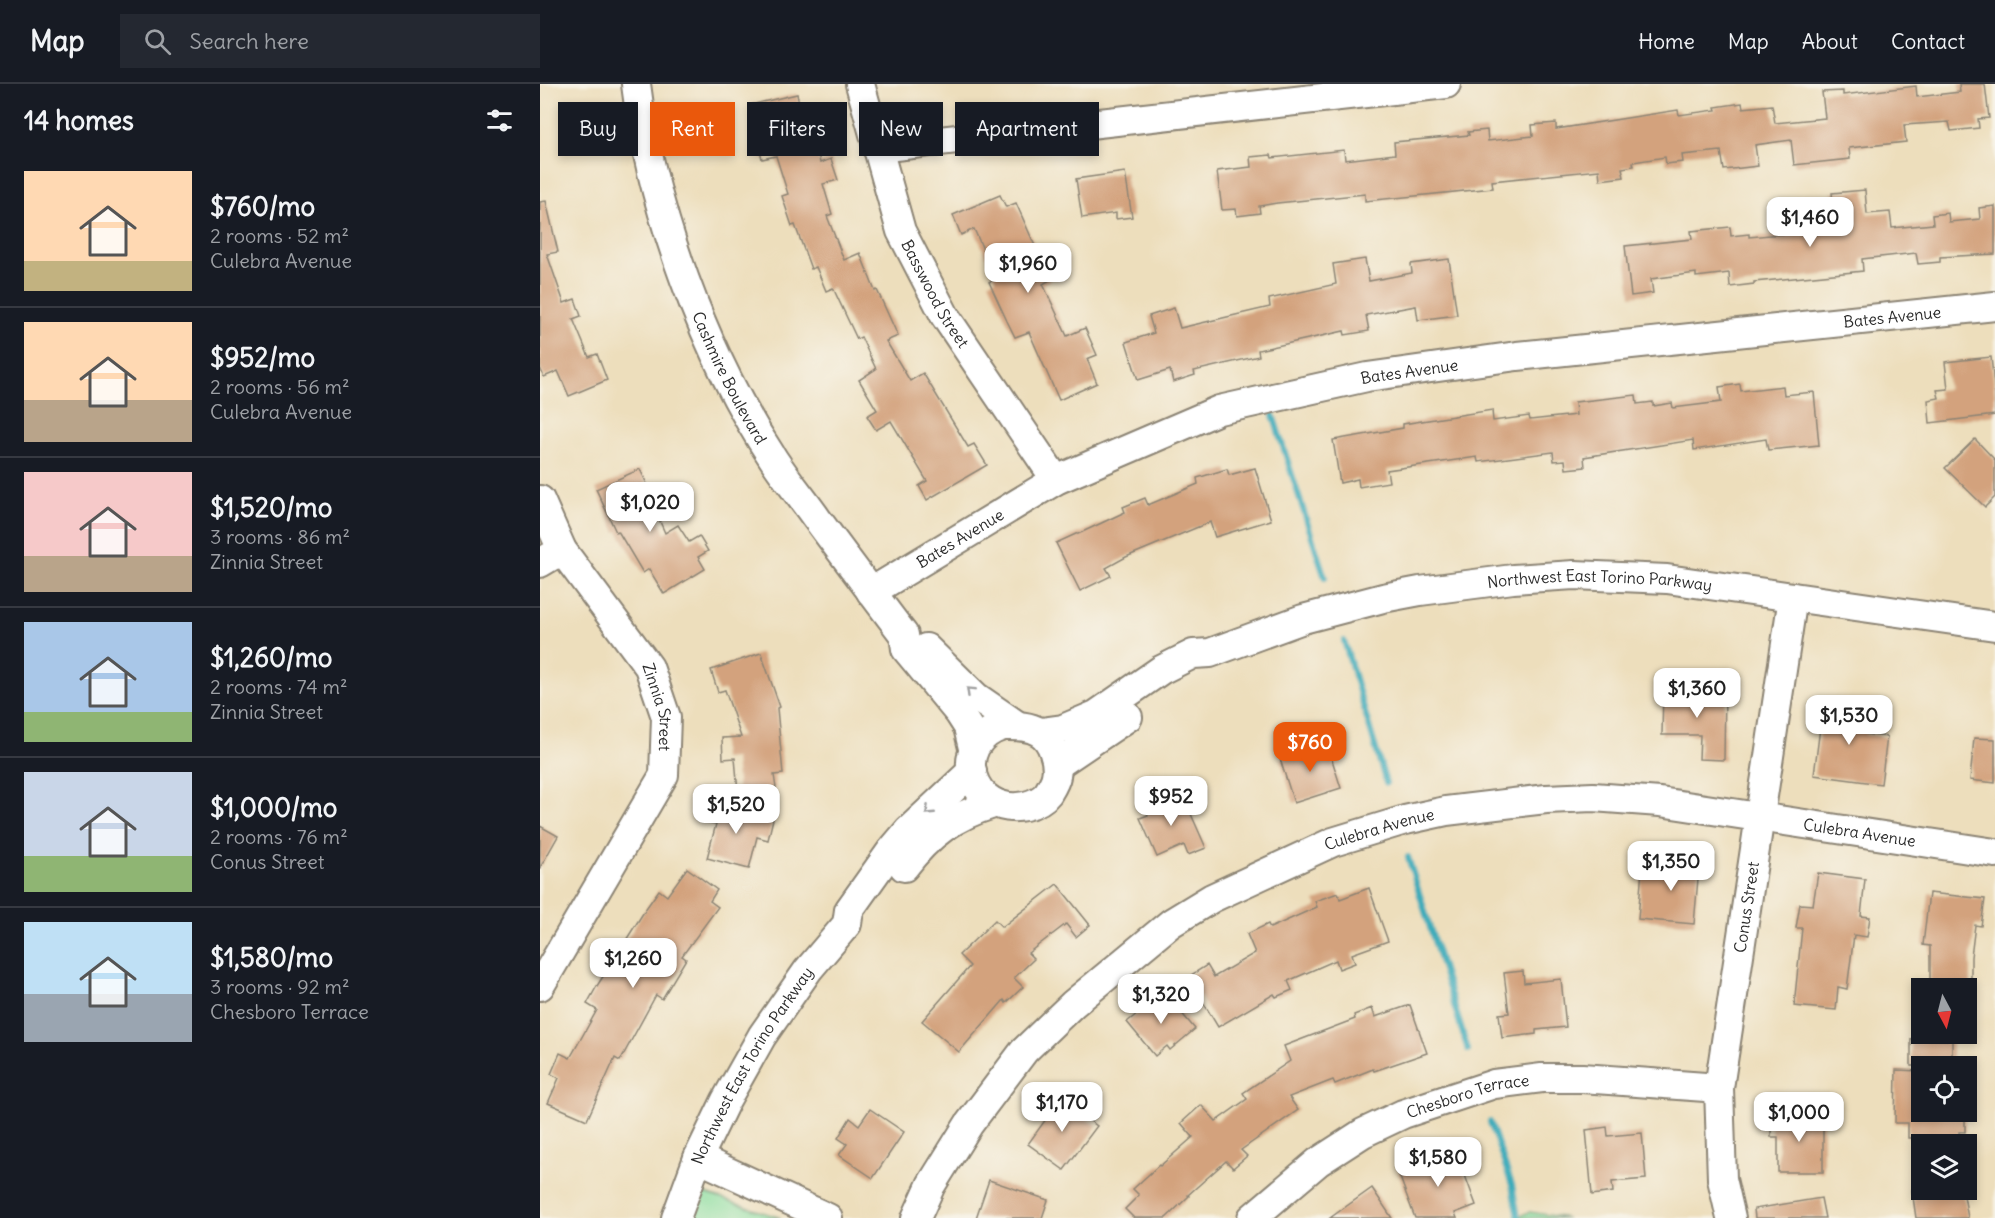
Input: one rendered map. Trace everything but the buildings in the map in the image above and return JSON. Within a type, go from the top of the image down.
[{"type":"street","name":"Cashmire Boulevard","points":[[636,84],[639,109],[662,211],[696,306],[732,388],[774,460],[904,635],[918,641],[976,698],[1029,729]]},
{"type":"street","name":"Basswood Street","points":[[860,84],[865,102]]},
{"type":"street","points":[[943,141],[1446,84]]},
{"type":"street","name":"Basswood Street","points":[[879,156],[901,231],[945,316],[1056,480]]},
{"type":"street","name":"Bates Avenue","points":[[871,592],[1056,480],[1220,410],[1367,376],[1517,356],[1995,306]]},
{"type":"street","name":"Zinnia Street","points":[[540,500],[551,556],[649,668],[666,717],[664,775],[540,986]]},
{"type":"street","name":"Northwest East Torino Parkway","points":[[1029,729],[1063,729],[1081,723],[1113,705],[1161,670],[1193,654],[1210,653],[1303,619],[1383,598],[1513,579],[1574,575],[1667,579],[1995,626]]},
{"type":"street","name":"Conus Street","points":[[1731,1218],[1722,1179],[1719,1088],[1793,597]]},
{"type":"street","name":"Cashmire Boulevard","points":[[904,635],[906,649],[959,713],[968,728],[972,760]]},
{"type":"street","name":"Northwest East Torino Parkway","points":[[1057,765],[1201,666],[1210,653]]},
{"type":"street","points":[[1003,726],[1029,729],[1048,740],[1057,765],[1052,787],[1045,797],[1035,804],[1019,807],[993,804],[977,786],[972,760],[980,737],[1003,726]]},
{"type":"street","name":"Northwest East Torino Parkway","points":[[676,1218],[698,1158],[726,1100],[762,1036],[808,970],[847,924],[849,910],[891,851],[972,760]]},
{"type":"street","name":"Culebra Avenue","points":[[916,1218],[931,1185],[969,1124],[1024,1051],[1073,1004],[1171,923],[1212,898],[1333,842],[1405,820],[1446,811],[1546,799],[1593,797],[1660,802],[1995,853]]},
{"type":"street","name":"Northwest East Torino Parkway","points":[[847,924],[861,920],[923,843],[954,819],[971,810],[993,804]]},
{"type":"street","name":"Chesboro Terrace","points":[[1252,1218],[1318,1161],[1363,1133],[1403,1114],[1494,1084],[1542,1078],[1582,1078],[1719,1088]]},
{"type":"street","points":[[698,1158],[828,1218]]},
{"type":"green space","points":[[697,1191],[781,1218],[687,1218]]},
{"type":"green space","points":[[1529,1212],[1567,1218],[1515,1218]]},
{"type":"waterway","points":[[1273,415],[1325,578]]},
{"type":"waterway","points":[[1344,641],[1386,783]]},
{"type":"waterway","points":[[1408,857],[1468,1050]]},
{"type":"waterway","points":[[1490,1122],[1512,1185],[1518,1218]]}]
